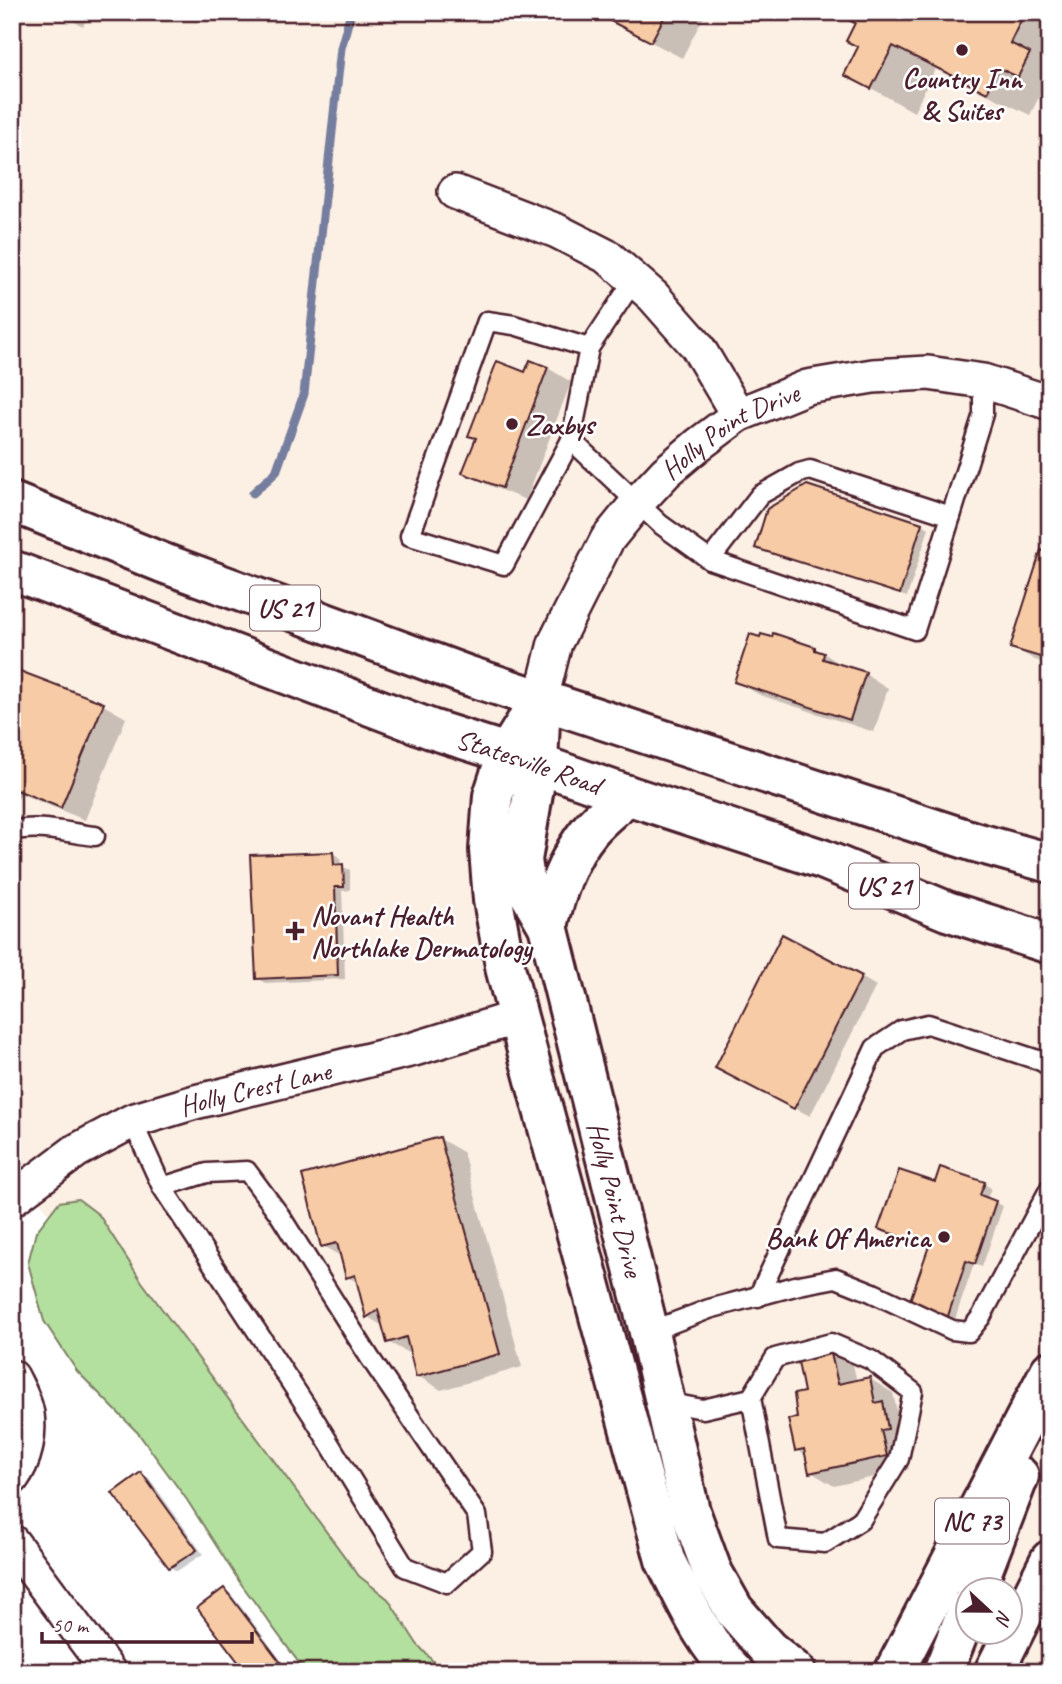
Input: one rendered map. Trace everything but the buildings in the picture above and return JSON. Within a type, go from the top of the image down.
[{"type":"main road","name":"US 21","points":[[12,502],[175,568],[466,675],[975,842],[1050,863]]},
{"type":"main road","name":"Statesville Road","points":[[12,570],[431,729],[822,859],[947,911],[1050,944]]},
{"type":"main road","name":"Holly Point Drive","points":[[541,699],[523,758],[522,860],[526,888],[548,926],[666,1402],[690,1511],[712,1571],[734,1610],[768,1649],[796,1672]]},
{"type":"main road","name":"Holly Point Drive","points":[[523,758],[493,796],[489,850],[493,900],[517,1017],[666,1560],[693,1615],[721,1658],[734,1672]]},
{"type":"main road","points":[[548,926],[557,890],[581,842],[592,828],[627,796]]},
{"type":"main road","points":[[517,1017],[532,1018],[549,1048],[582,1159],[649,1332]]},
{"type":"main road","name":"NC 73","points":[[894,1672],[1050,1371]]},
{"type":"main road","points":[[980,1576],[1050,1399]]},
{"type":"main road","points":[[994,1672],[1050,1560]]},
{"type":"main road","points":[[943,1672],[954,1644]]},
{"type":"street","points":[[455,192],[557,231],[608,257],[653,296],[697,346],[738,415]]},
{"type":"street","name":"Holly Point Drive","points":[[541,699],[555,643],[607,540],[666,472],[738,415],[807,387],[873,376],[928,373],[983,380],[1050,403]]},
{"type":"street","name":"Holly Crest Lane","points":[[12,1199],[76,1151],[132,1121],[195,1102],[414,1049],[517,1017]]},
{"type":"street","points":[[12,1377],[27,1414],[26,1447],[21,1466],[12,1478]]},
{"type":"street","points":[[12,1542],[109,1672]]},
{"type":"lane","points":[[589,348],[487,321],[410,536],[503,565],[571,440],[589,348],[634,280]]},
{"type":"lane","points":[[571,440],[660,524],[710,560],[915,630],[983,414],[983,380]]},
{"type":"lane","points":[[710,560],[760,495],[799,473],[810,470],[951,516]]},
{"type":"lane","points":[[12,831],[36,828],[95,836]]},
{"type":"lane","points":[[758,1297],[875,1048],[902,1030],[928,1024],[1041,1060],[1050,1067]]},
{"type":"lane","points":[[132,1121],[162,1187],[312,1415],[405,1567],[447,1583],[482,1551],[477,1515],[370,1358],[279,1214],[247,1171],[208,1173],[162,1187]]},
{"type":"lane","points":[[649,1332],[709,1309],[836,1278],[953,1330],[969,1332],[981,1317],[1050,1188]]},
{"type":"lane","points":[[666,1402],[704,1409],[751,1398],[775,1358],[831,1343],[871,1360],[913,1392],[900,1459],[861,1520],[825,1543],[778,1539],[751,1398]]},
{"type":"shaded area","points":[[12,12],[1050,12],[1050,1672],[406,1672],[400,1652],[12,1167]]},
{"type":"green space","points":[[78,1199],[99,1215],[142,1282],[359,1576],[388,1599],[417,1644],[443,1672],[307,1672],[302,1667],[239,1581],[187,1500],[138,1433],[77,1371],[44,1321],[28,1263],[36,1232],[59,1202]]},
{"type":"waterway","points":[[253,493],[276,472],[304,394],[341,48],[351,12]]},
{"type":"place","name":"Country Inn & Suites","points":[[962,50]]},
{"type":"place","name":"Zaxbys","points":[[512,424]]},
{"type":"place","name":"Novant Health Northlake Dermatology","points":[[295,931]]},
{"type":"place","name":"Bank Of America","points":[[944,1237]]}]
